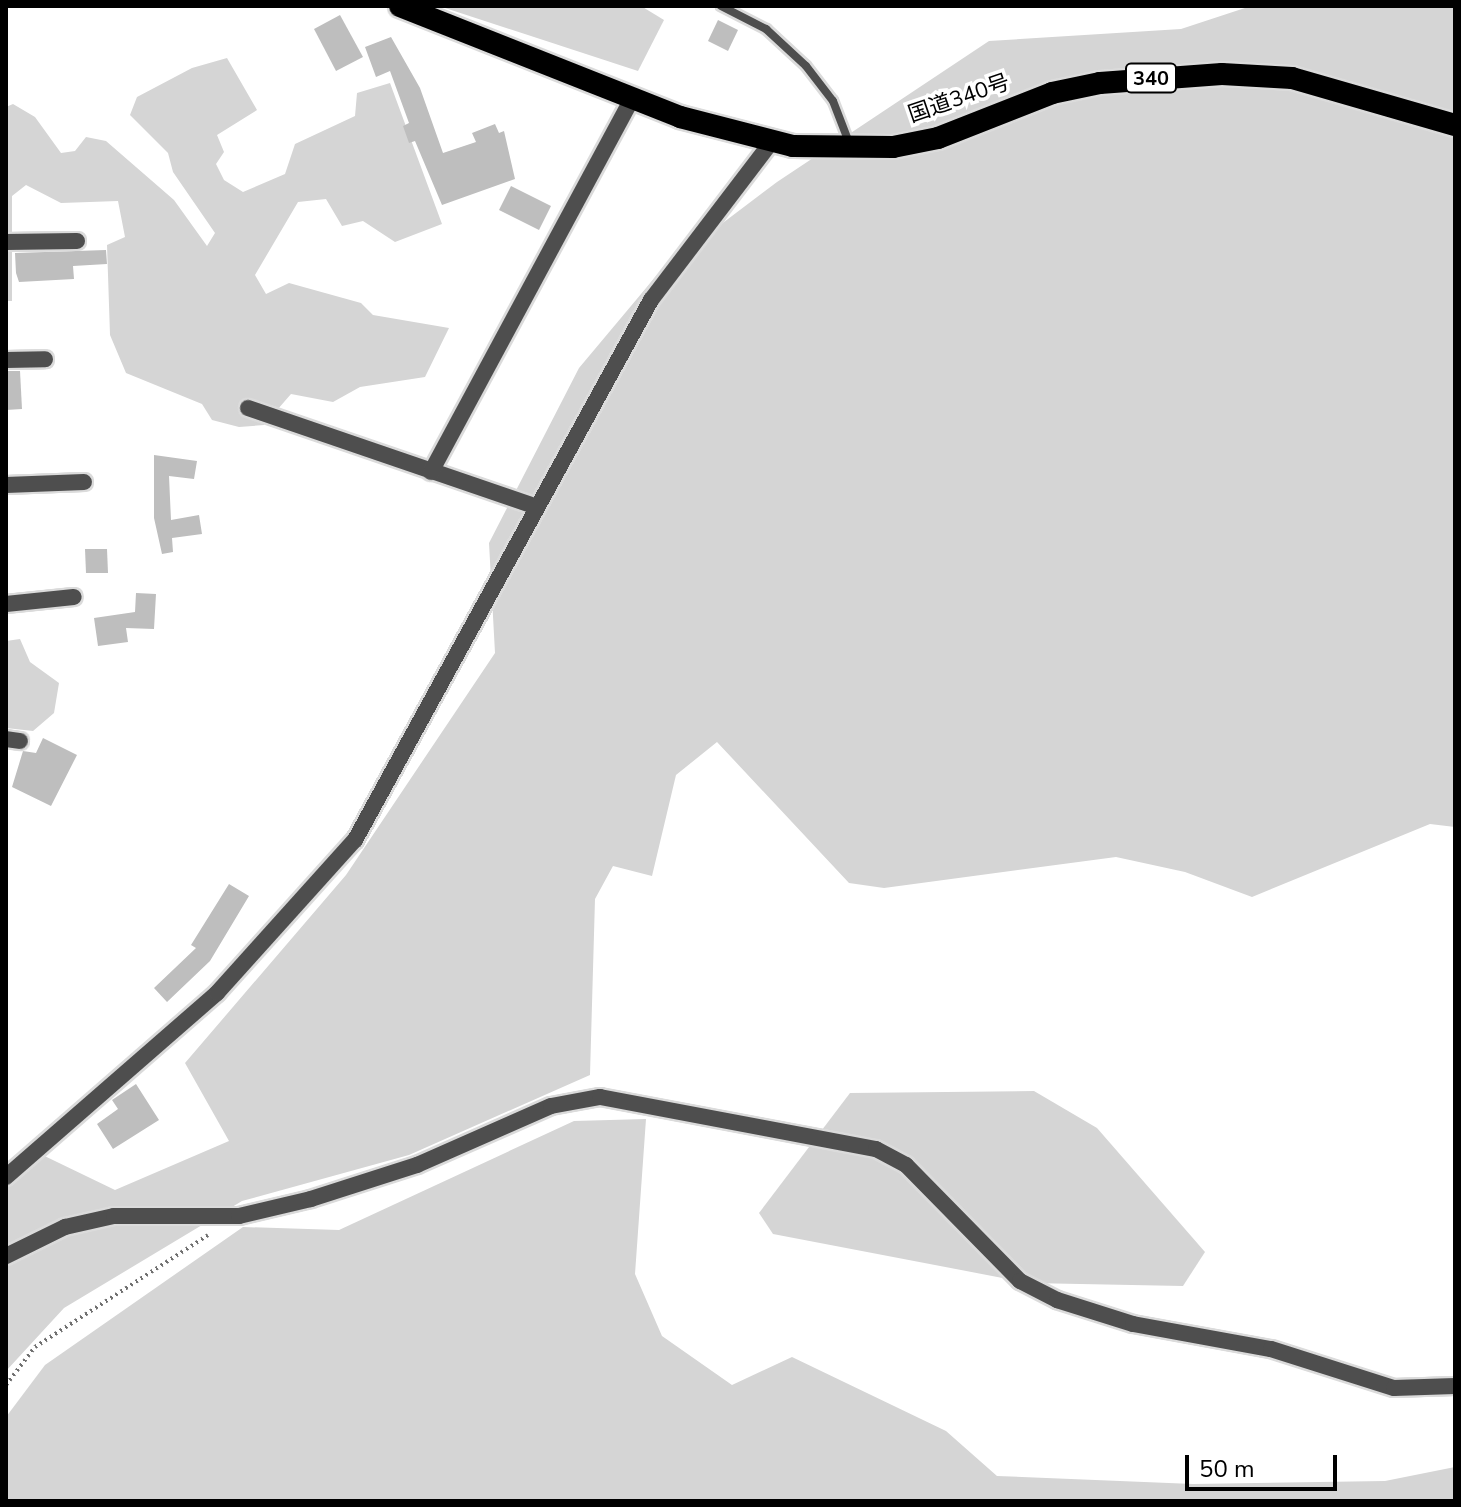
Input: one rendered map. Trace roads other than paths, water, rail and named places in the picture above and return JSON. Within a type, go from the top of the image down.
[{"type":"highway","name":"国道340号","points":[[400,6],[632,99],[770,144],[851,150],[938,138],[1088,85],[1207,75],[1292,78],[1455,125]]},
{"type":"street","points":[[431,472],[632,99]]},
{"type":"street","points":[[6,1177],[217,993],[355,840],[651,300],[770,144]]},
{"type":"street","points":[[6,242],[77,241]]},
{"type":"street","points":[[6,360],[45,359]]},
{"type":"street","points":[[248,408],[537,507]]},
{"type":"street","points":[[6,485],[84,482]]},
{"type":"street","points":[[6,604],[74,597]]},
{"type":"street","points":[[6,1256],[65,1227],[114,1216],[239,1216],[417,1165],[551,1106],[600,1097],[642,1101],[876,1149],[906,1165],[1020,1281],[1057,1300],[1133,1324],[1271,1349],[1394,1388],[1455,1386]]},
{"type":"lane","points":[[721,6],[766,29],[806,66],[833,101],[851,150]]}]
